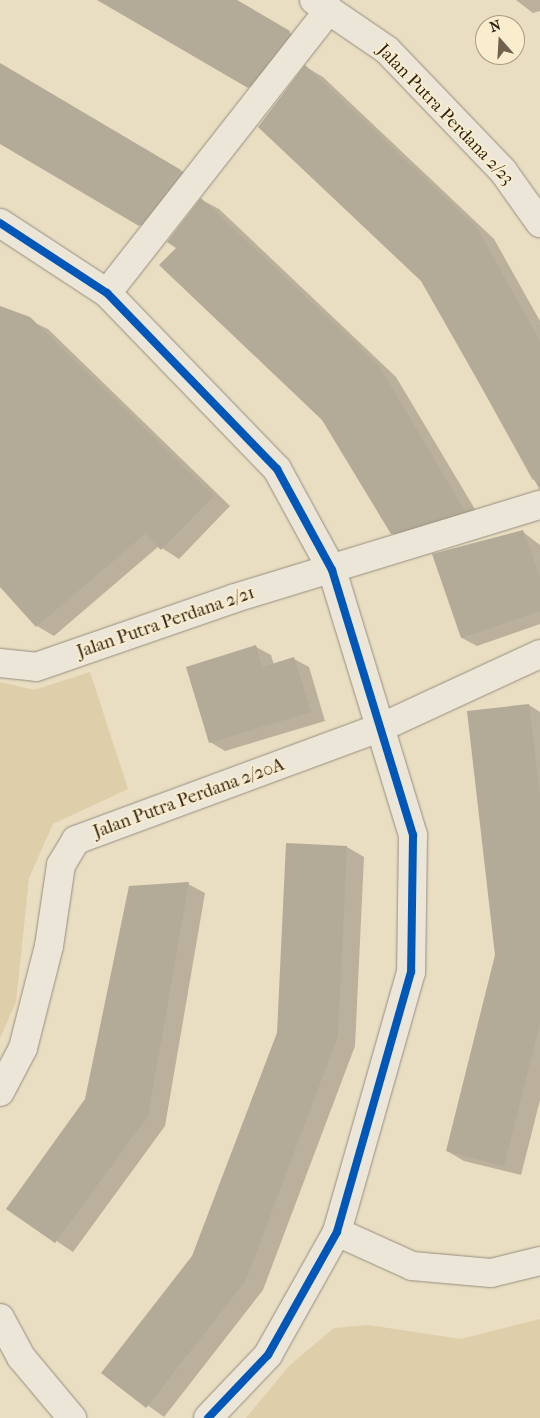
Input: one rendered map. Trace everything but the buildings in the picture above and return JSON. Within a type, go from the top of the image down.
[{"type":"street","name":"Jalan Putra Perdana 2/23","points":[[322,5],[387,50],[503,171],[540,223]]},
{"type":"street","points":[[106,293],[322,5]]},
{"type":"street","points":[[0,223],[106,293],[277,469],[332,570],[382,728],[413,835],[411,972],[337,1232],[268,1355],[208,1418]]},
{"type":"street","name":"Jalan Putra Perdana 2/21","points":[[0,663],[36,667],[235,598],[332,570],[540,504]]},
{"type":"street","name":"Jalan Putra Perdana 2/20A","points":[[0,1092],[23,1048],[49,946],[61,864],[76,840],[382,728],[540,654]]},
{"type":"street","points":[[337,1232],[412,1266],[491,1272],[540,1261]]},
{"type":"street","points":[[0,1318],[21,1357],[72,1418]]},
{"type":"shaded area","points":[[90,672],[128,789],[53,824],[29,878],[16,1002],[0,1038],[0,682],[34,690]]},
{"type":"shaded area","points":[[540,1319],[540,1418],[246,1418],[290,1365],[334,1328],[368,1325],[461,1339]]},
{"type":"cycle path","points":[[0,223],[107,293],[277,469],[332,570],[413,835],[411,972],[337,1232],[268,1355],[208,1418]]}]
